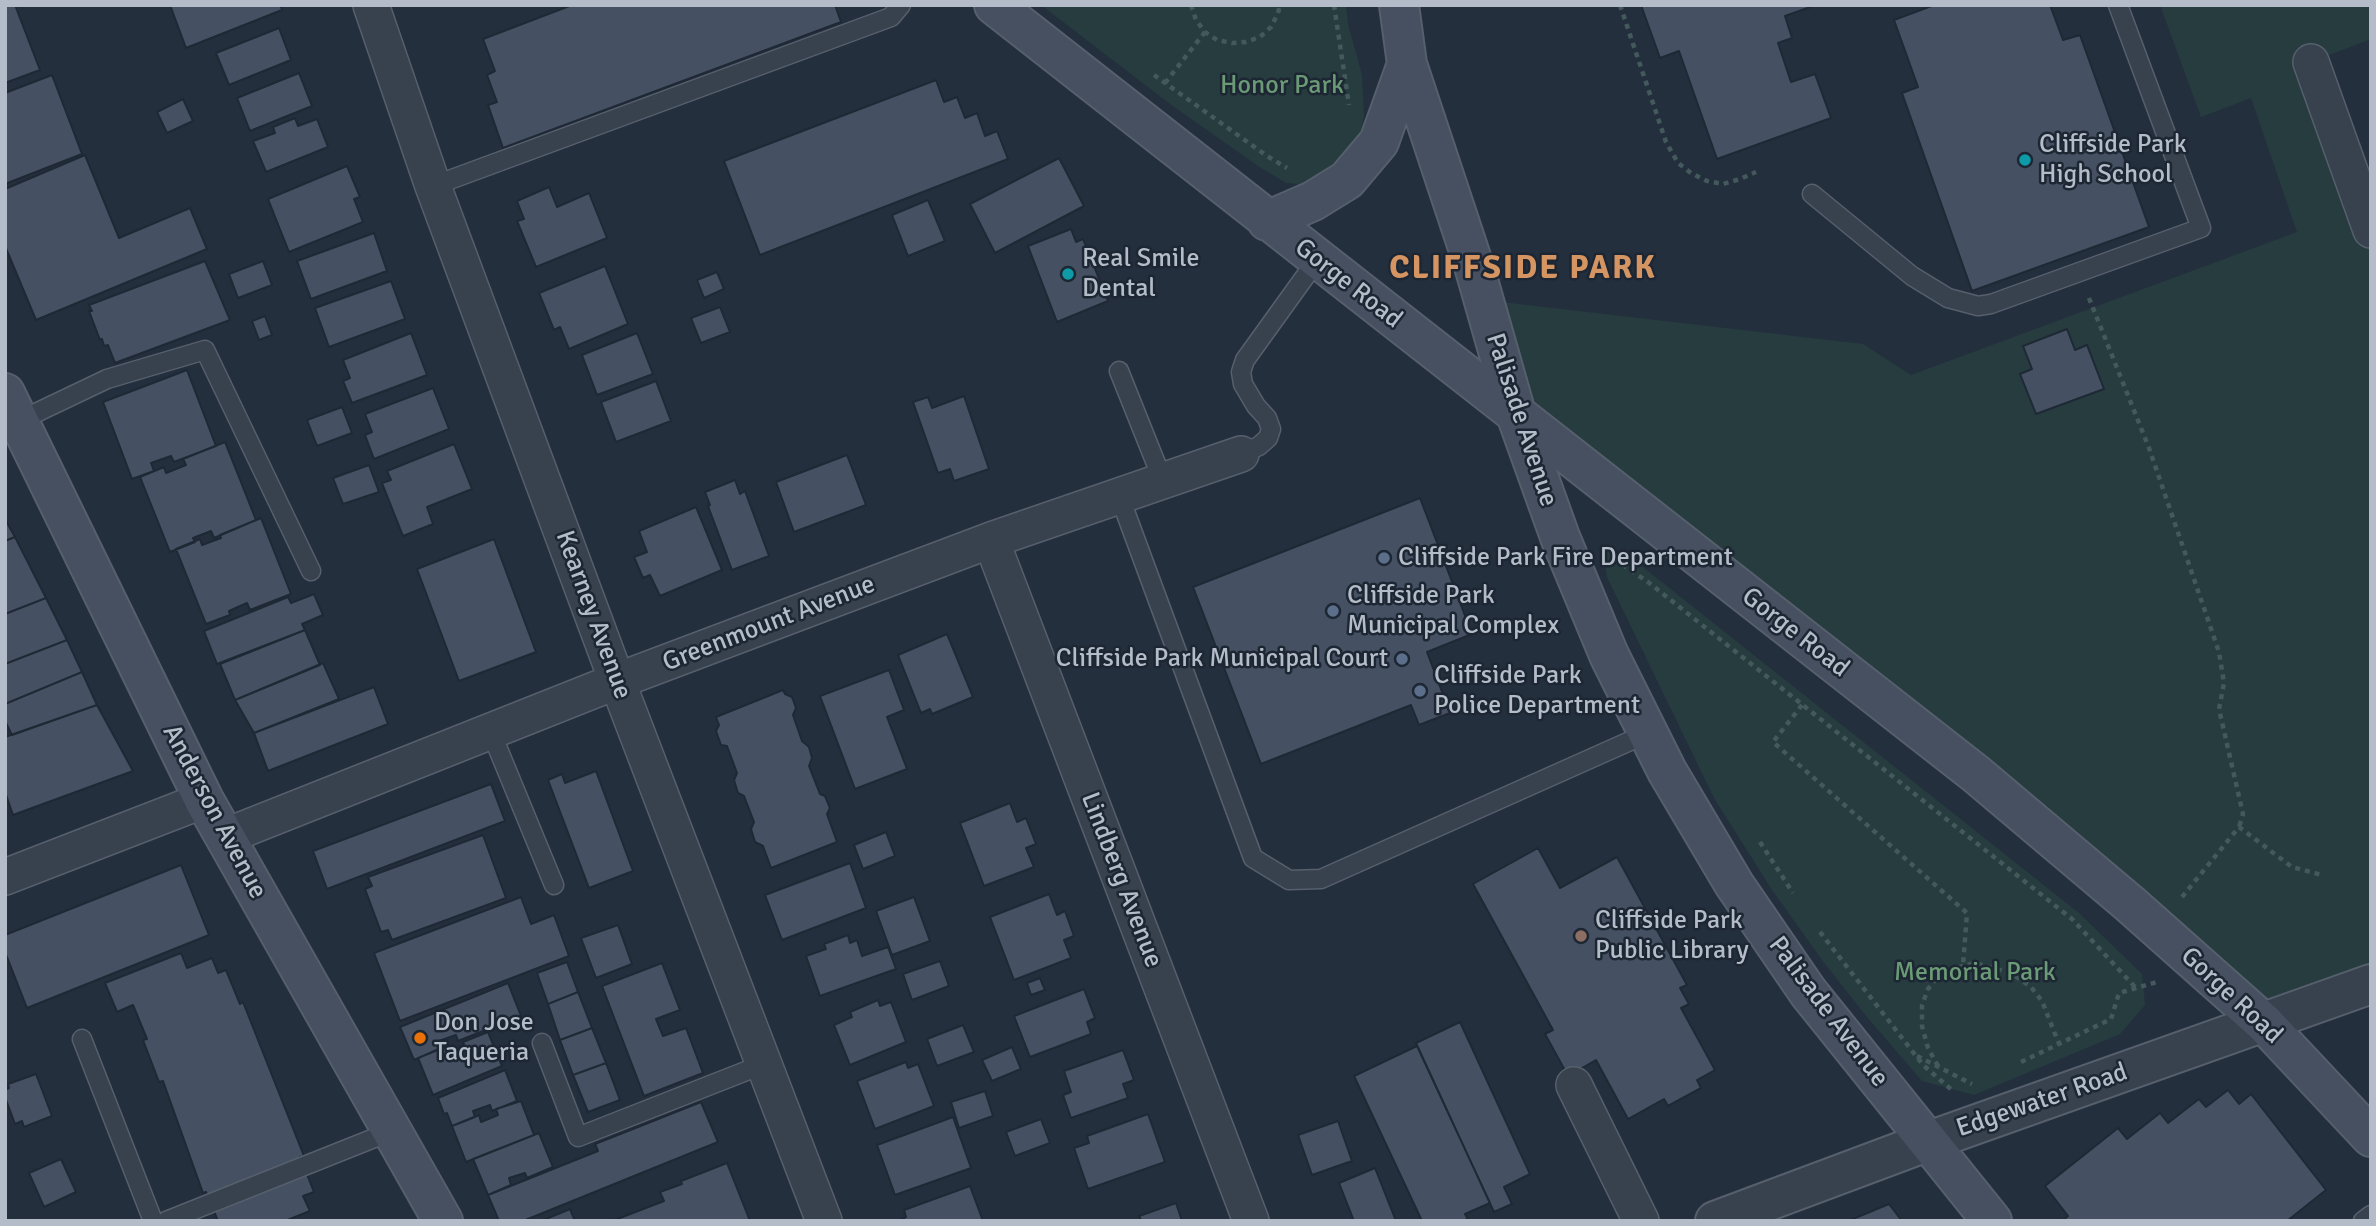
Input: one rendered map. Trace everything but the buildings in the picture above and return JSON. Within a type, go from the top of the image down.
[{"type":"main road","name":"Gorge Road","points":[[993,5],[1976,774],[2264,1023],[2371,1137]]},
{"type":"main road","name":"Palisade Avenue","points":[[1399,5],[1407,64],[1474,266],[1517,416],[1563,545],[1609,655],[1667,771],[1734,884],[1808,992],[1992,1221]]},
{"type":"main road","points":[[1267,220],[1313,201],[1347,180],[1379,142],[1407,64]]},
{"type":"main road","name":"Anderson Avenue","points":[[12,407],[204,800],[443,1221]]},
{"type":"street","name":"Kearney Avenue","points":[[370,5],[433,186],[617,681],[824,1221]]},
{"type":"street","points":[[2311,62],[2371,230]]},
{"type":"street","name":"Greenmount Avenue","points":[[224,837],[617,681],[990,540],[1241,454]]},
{"type":"street","name":"Lindberg Avenue","points":[[990,540],[1251,1221]]},
{"type":"street","points":[[5,877],[204,800]]},
{"type":"street","name":"Edgewater Road","points":[[1715,1221],[1928,1141],[2371,984]]},
{"type":"street","points":[[1574,1085],[1641,1221]]},
{"type":"lane","points":[[433,186],[891,17],[901,5]]},
{"type":"lane","points":[[1812,194],[1912,276],[1948,298],[1978,306],[1991,304],[2201,228],[2118,5]]},
{"type":"lane","points":[[1241,454],[1259,446],[1268,438],[1271,429],[1267,418],[1243,384],[1241,372],[1245,360],[1317,260]]},
{"type":"lane","points":[[12,407],[205,350],[311,572]]},
{"type":"lane","points":[[1119,371],[1163,481]]},
{"type":"lane","points":[[1119,495],[1253,858],[1289,880],[1321,879],[1648,733]]},
{"type":"lane","points":[[491,732],[554,885]]},
{"type":"lane","points":[[82,1039],[153,1221]]},
{"type":"lane","points":[[542,1044],[578,1137],[764,1064]]},
{"type":"lane","points":[[166,1221],[392,1132]]},
{"type":"lane","points":[[2363,1221],[2371,1215]]},
{"type":"path","points":[[1191,5],[1196,20],[1205,32],[1217,40],[1232,43],[1260,37],[1271,27],[1280,5]]},
{"type":"path","points":[[1334,5],[1349,110]]},
{"type":"path","points":[[1620,5],[1666,142],[1678,163],[1707,181],[1723,184],[1756,172]]},
{"type":"path","points":[[1165,83],[1205,32]]},
{"type":"path","points":[[1143,67],[1267,156],[1293,171]]},
{"type":"path","points":[[2079,272],[2149,449],[2219,652],[2224,683],[2219,709],[2243,814],[2239,827],[2157,928]]},
{"type":"path","points":[[1615,569],[1610,557],[1648,582],[2072,919],[2136,988]]},
{"type":"path","points":[[1802,705],[1773,742],[1966,913],[1963,966]]},
{"type":"path","points":[[2239,827],[2292,867],[2322,874]]},
{"type":"path","points":[[1755,834],[1798,901]]},
{"type":"path","points":[[1813,924],[1923,1065],[1987,1120]]},
{"type":"path","points":[[1938,1067],[1928,1048],[1922,1026],[1922,1005],[1928,989],[1939,975],[1975,963],[2011,973],[2031,987],[2042,1001],[2059,1044]]},
{"type":"path","points":[[2010,1067],[2111,1019],[2119,993],[2203,969]]},
{"type":"path","points":[[1877,1076],[1915,1055]]},
{"type":"path","points":[[1915,1055],[1974,1085]]},
{"type":"green space","name":"Honor Park","points":[[1041,5],[1346,5],[1348,24],[1362,75],[1364,116],[1358,146],[1311,185],[1286,183],[1170,104]]},
{"type":"green space","points":[[2160,5],[2371,5],[2371,39],[2311,62],[2371,230],[2371,984],[2264,1023],[1517,417],[1484,300],[1863,344],[1911,375],[2297,232],[2251,98],[2201,117]]},
{"type":"green space","name":"Memorial Park","points":[[1602,545],[1634,560],[2079,913],[2142,974],[2145,1005],[2120,1034],[1974,1095],[1922,1081],[1822,960],[1772,890],[1714,798],[1607,577]]},
{"type":"place","name":"Cliffside Park High School","points":[[2025,160]]},
{"type":"place","name":"Real Smile Dental","points":[[1068,274]]},
{"type":"place","name":"Cliffside Park Fire Department","points":[[1384,558]]},
{"type":"place","name":"Cliffside Park Municipal Complex","points":[[1333,611]]},
{"type":"place","name":"Cliffside Park Municipal Court","points":[[1402,659]]},
{"type":"place","name":"Cliffside Park Police Department","points":[[1420,691]]},
{"type":"place","name":"Cliffside Park Public Library","points":[[1581,936]]},
{"type":"place","name":"Don Jose Taqueria","points":[[420,1038]]},
{"type":"district","name":"CLIFFSIDE PARK","points":[[1523,269]]}]
